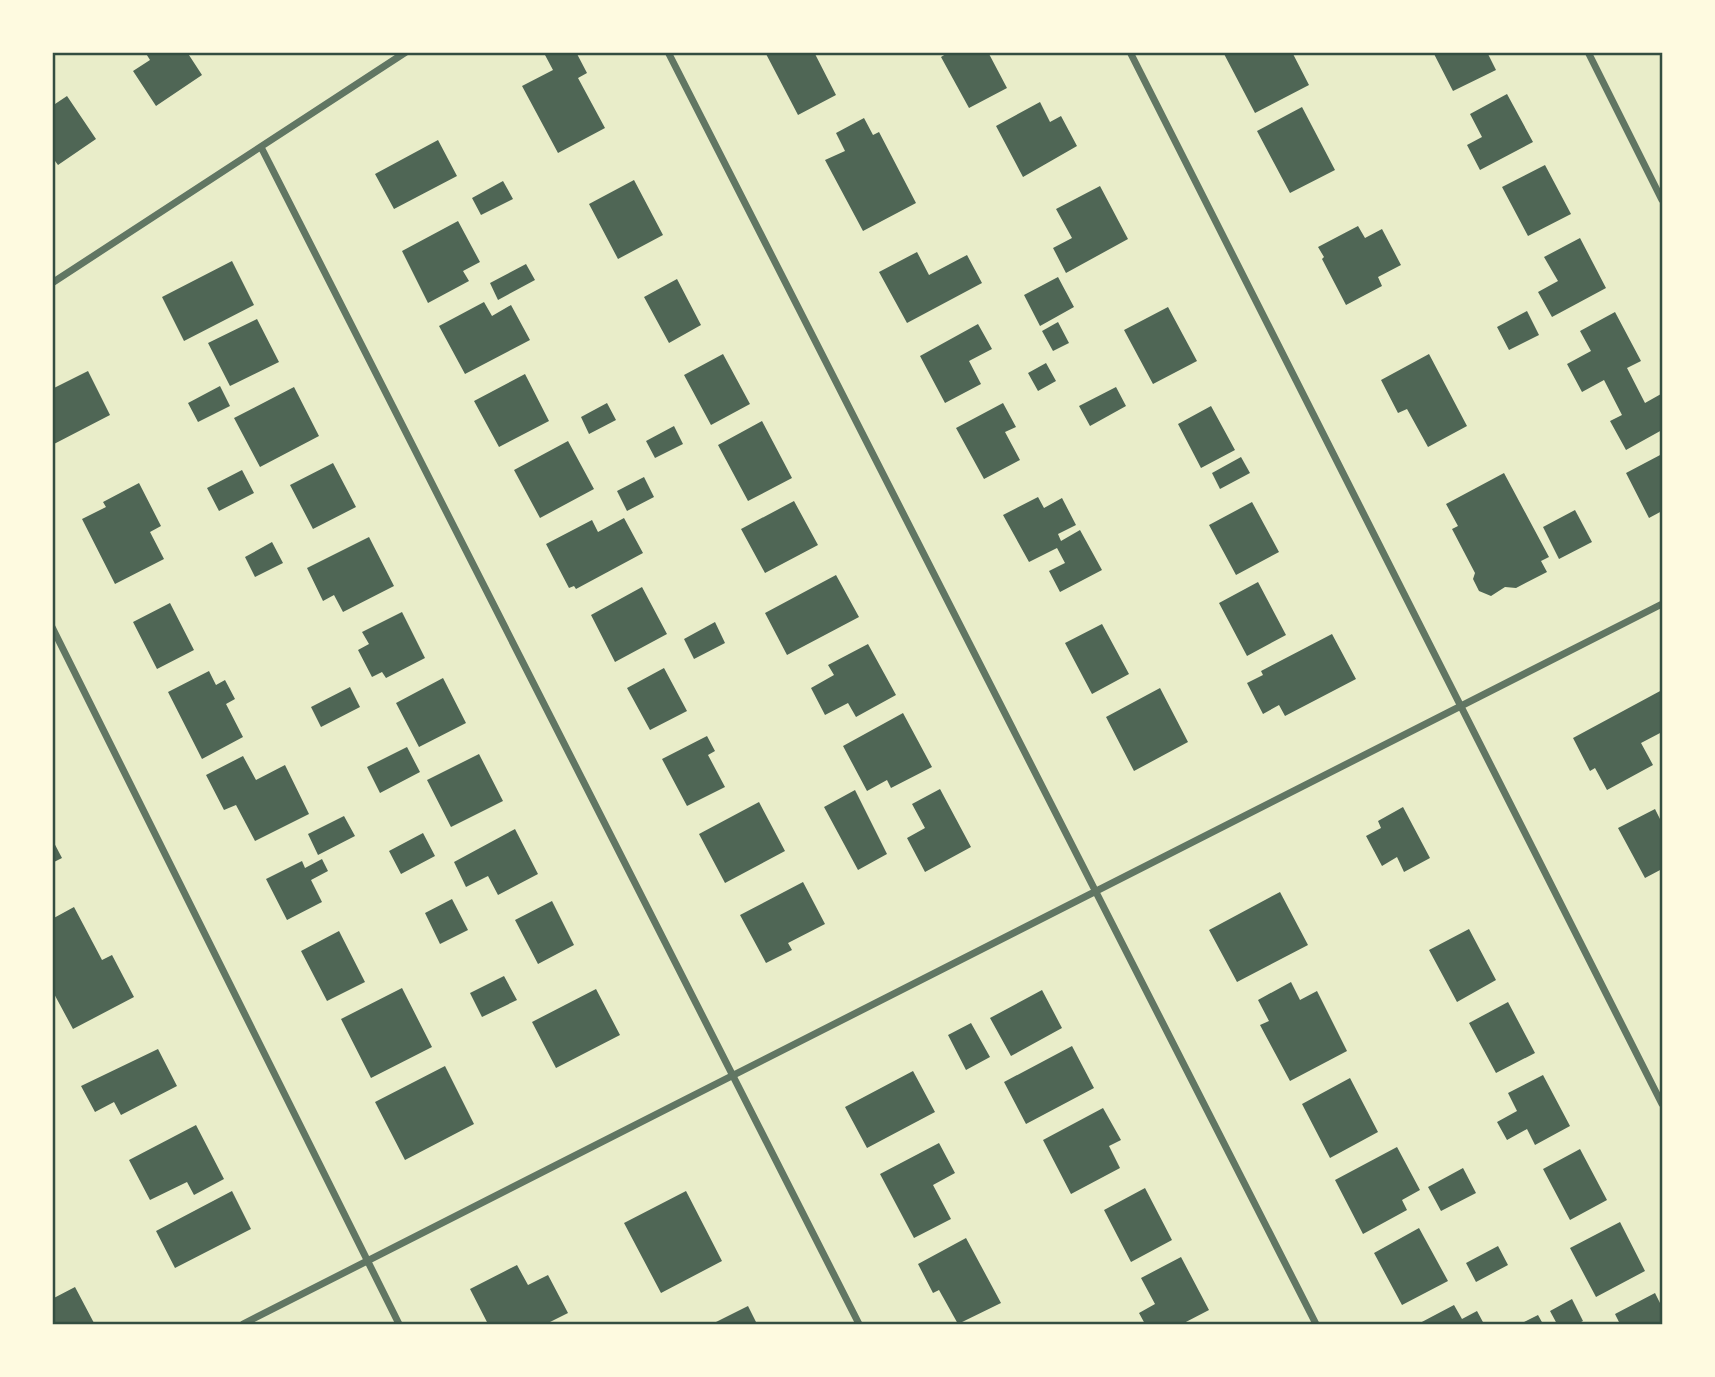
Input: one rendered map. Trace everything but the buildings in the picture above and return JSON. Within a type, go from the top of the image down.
[{"type":"street","points":[[52,283],[406,52]]},
{"type":"street","points":[[667,52],[1316,1325]]},
{"type":"street","points":[[1130,52],[1662,1104]]},
{"type":"street","points":[[1588,52],[1662,200]]},
{"type":"street","points":[[261,147],[859,1325]]},
{"type":"street","points":[[243,1325],[1662,604]]},
{"type":"street","points":[[52,627],[399,1325]]}]
